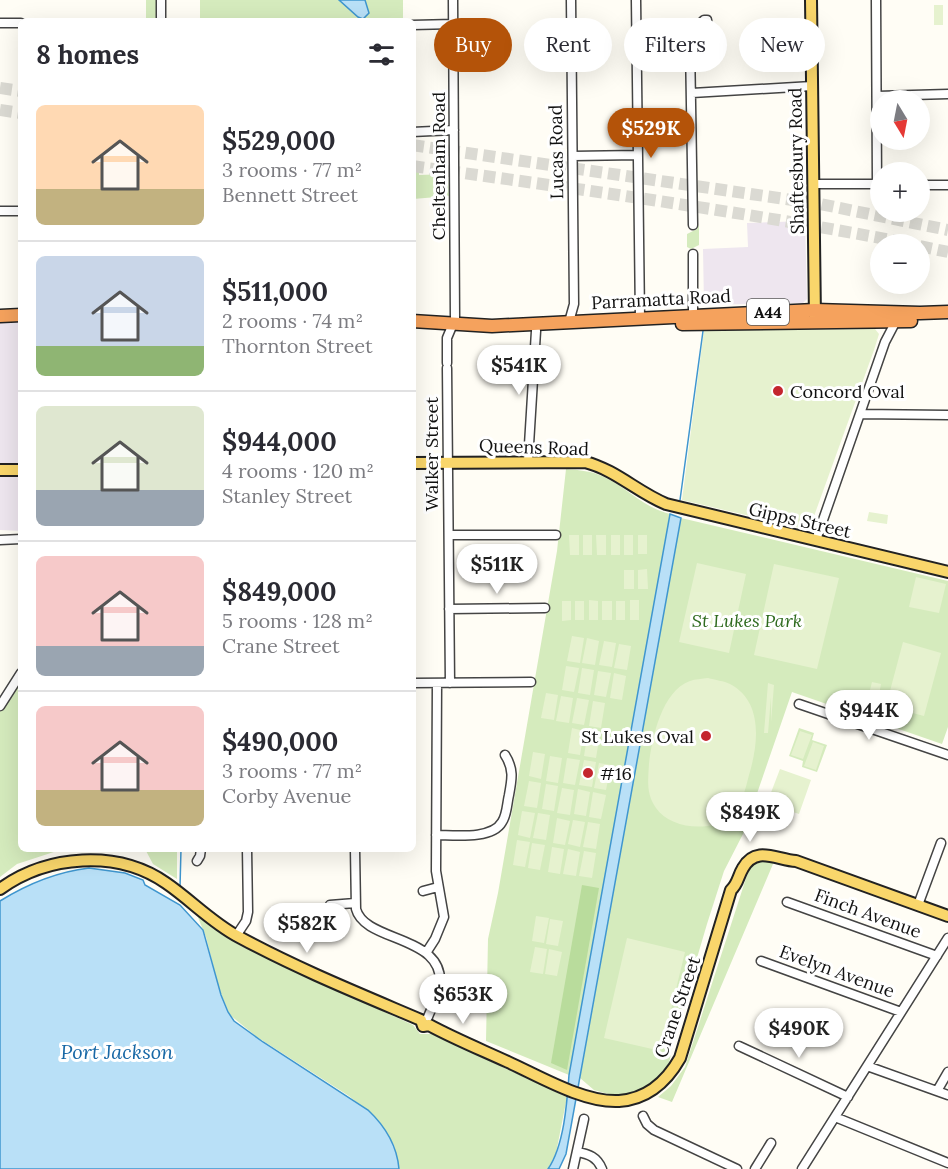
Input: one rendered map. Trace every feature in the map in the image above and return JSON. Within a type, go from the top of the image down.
[{"type":"highway","points":[[0,309],[18,308]]},
{"type":"highway","name":"Parramatta Road","points":[[416,322],[492,333],[693,320],[948,312]]},
{"type":"highway","points":[[0,316],[18,315]]},
{"type":"highway","name":"Parramatta Road","points":[[815,316],[879,322],[948,319]]},
{"type":"highway","name":"Parramatta Road","points":[[416,328],[504,326],[640,318],[693,320]]},
{"type":"main road","name":"Shaftesbury Road","points":[[811,0],[815,316]]},
{"type":"main road","name":"Queens Road","points":[[416,463],[575,461],[596,465],[618,475],[646,495]]},
{"type":"main road","points":[[0,470],[18,470]]},
{"type":"main road","name":"Gipps Street","points":[[646,495],[678,508],[948,572]]},
{"type":"main road","name":"Crane Street","points":[[0,890],[18,878],[41,868],[68,862],[93,860],[122,863],[138,868],[164,881],[236,936],[426,1021],[564,1087],[607,1101],[634,1099],[653,1090],[670,1075],[683,1050],[731,890],[743,867],[754,857],[771,855],[796,861],[948,916]]},
{"type":"street","points":[[161,0],[162,18]]},
{"type":"street","name":"Cheltenham Road","points":[[453,0],[454,18]]},
{"type":"street","name":"Lucas Road","points":[[569,322],[574,304],[571,0]]},
{"type":"street","points":[[636,0],[636,18]]},
{"type":"street","points":[[876,0],[877,90]]},
{"type":"street","points":[[0,23],[18,23]]},
{"type":"street","points":[[416,25],[434,24]]},
{"type":"street","name":"Cheltenham Road","points":[[451,328],[455,319],[454,72]]},
{"type":"street","points":[[637,72],[640,318]]},
{"type":"street","points":[[692,72],[693,225]]},
{"type":"street","points":[[693,93],[812,86]]},
{"type":"street","points":[[930,95],[948,94]]},
{"type":"street","points":[[416,132],[454,130]]},
{"type":"street","points":[[573,156],[638,155]]},
{"type":"street","points":[[813,184],[870,184]]},
{"type":"street","points":[[930,184],[948,185]]},
{"type":"street","points":[[0,211],[18,211]]},
{"type":"street","points":[[693,254],[693,320]]},
{"type":"street","name":"Lucas Road","points":[[574,304],[578,316],[583,321]]},
{"type":"street","points":[[816,540],[885,342],[896,321]]},
{"type":"street","points":[[879,322],[885,342]]},
{"type":"street","name":"Walker Street","points":[[450,682],[447,338],[451,328]]},
{"type":"street","points":[[528,461],[536,331]]},
{"type":"street","points":[[860,414],[948,415]]},
{"type":"street","points":[[449,535],[556,535]]},
{"type":"street","points":[[0,540],[18,539]]},
{"type":"street","points":[[449,609],[545,608]]},
{"type":"street","points":[[0,706],[18,678]]},
{"type":"street","points":[[426,952],[435,939],[444,917],[438,886],[436,835],[437,682]]},
{"type":"street","points":[[416,683],[531,682]]},
{"type":"street","points":[[799,704],[948,754]]},
{"type":"street","points":[[436,835],[486,833],[503,822],[513,777],[512,765],[505,755]]},
{"type":"street","points":[[918,905],[941,843]]},
{"type":"street","points":[[197,861],[201,852]]},
{"type":"street","points":[[236,936],[246,921],[248,912],[247,852]]},
{"type":"street","points":[[355,852],[357,914],[364,922],[426,952],[437,970],[440,982],[437,996],[426,1021]]},
{"type":"street","points":[[423,891],[438,886]]},
{"type":"street","name":"Finch Avenue","points":[[787,902],[937,956]]},
{"type":"street","points":[[330,906],[356,903]]},
{"type":"street","points":[[802,1169],[948,938]]},
{"type":"street","name":"Evelyn Avenue","points":[[761,961],[902,1012]]},
{"type":"street","points":[[739,1046],[848,1097]]},
{"type":"street","points":[[867,1066],[948,1095]]},
{"type":"street","points":[[938,1091],[948,1072]]},
{"type":"street","points":[[643,1116],[654,1130],[737,1169]]},
{"type":"street","points":[[836,1116],[948,1163]]},
{"type":"street","points":[[573,1169],[584,1119]]},
{"type":"street","points":[[755,1169],[771,1143]]},
{"type":"street","points":[[577,1152],[591,1155],[602,1169]]},
{"type":"shaded area","points":[[805,221],[807,299],[803,303],[704,305],[703,249],[748,247],[747,223]]},
{"type":"shaded area","points":[[0,321],[18,321],[18,464],[0,464]]},
{"type":"shaded area","points":[[18,476],[18,531],[0,530],[0,477]]},
{"type":"green space","points":[[146,0],[158,0],[158,18],[146,18]]},
{"type":"green space","points":[[200,0],[403,0],[403,18],[200,18]]},
{"type":"green space","points":[[934,5],[943,5],[943,25],[934,25]]},
{"type":"green space","points":[[416,167],[419,167],[419,175],[448,174],[449,196],[416,199]]},
{"type":"green space","points":[[699,225],[699,245],[691,249],[687,247],[687,234],[697,229]]},
{"type":"green space","name":"Concord Oval","points":[[875,329],[879,334],[874,350],[809,530],[682,500],[704,330]]},
{"type":"green space","points":[[566,469],[585,471],[613,481],[651,507],[670,514],[569,1075],[486,1041],[488,939],[557,551]]},
{"type":"green space","points":[[869,512],[888,515],[887,524],[867,521]]},
{"type":"green space","name":"St Lukes Park","points":[[681,518],[948,581],[948,727],[942,744],[792,692],[743,834],[724,871],[679,1019],[669,1063],[663,1072],[646,1087],[625,1095],[615,1096],[594,1090],[580,1078]]},
{"type":"green space","points":[[569,535],[579,535],[579,555],[570,555]]},
{"type":"green space","points":[[583,535],[592,535],[592,555],[583,555]]},
{"type":"green space","points":[[596,535],[606,535],[606,555],[597,555]]},
{"type":"green space","points":[[611,535],[620,535],[620,555],[611,555]]},
{"type":"green space","points":[[624,535],[633,535],[633,555],[624,555]]},
{"type":"green space","points":[[638,535],[647,535],[647,554],[638,554]]},
{"type":"green space","points":[[697,563],[746,574],[729,653],[679,642]]},
{"type":"green space","points":[[774,564],[839,578],[817,669],[754,655]]},
{"type":"green space","points":[[647,569],[648,589],[638,589],[638,570]]},
{"type":"green space","points":[[624,570],[634,570],[634,589],[624,589]]},
{"type":"green space","points":[[916,577],[946,584],[939,613],[909,607]]},
{"type":"green space","points":[[589,600],[598,601],[598,620],[589,620]]},
{"type":"green space","points":[[630,600],[639,600],[639,620],[630,620]]},
{"type":"green space","points":[[562,601],[571,601],[571,620],[562,621]]},
{"type":"green space","points":[[575,601],[584,601],[584,620],[575,620]]},
{"type":"green space","points":[[602,601],[612,601],[612,620],[602,620]]},
{"type":"green space","points":[[616,601],[625,601],[625,620],[616,620]]},
{"type":"green space","points":[[572,636],[584,638],[580,663],[567,661]]},
{"type":"green space","points":[[587,638],[599,641],[595,665],[582,663]]},
{"type":"green space","points":[[604,641],[616,643],[612,667],[599,665]]},
{"type":"green space","points":[[903,642],[941,653],[924,716],[886,706]]},
{"type":"green space","points":[[619,644],[631,646],[627,670],[614,668]]},
{"type":"green space","points":[[566,666],[579,668],[574,692],[562,690]]},
{"type":"green space","points":[[582,668],[594,670],[590,695],[578,693]]},
{"type":"green space","points":[[598,671],[611,673],[606,697],[594,695]]},
{"type":"green space","points":[[614,673],[626,676],[622,700],[610,698]]},
{"type":"green space","name":"St Lukes Oval","points":[[708,678],[730,684],[749,702],[756,725],[755,751],[744,792],[730,816],[713,825],[692,826],[671,820],[656,808],[649,792],[649,764],[660,716],[672,694],[680,686],[690,681]]},
{"type":"green space","points":[[872,682],[881,684],[877,705],[867,702]]},
{"type":"green space","points":[[18,683],[18,852],[54,852],[17,864],[0,877],[0,712]]},
{"type":"green space","points":[[768,683],[774,685],[771,722],[771,697],[768,733],[764,733]]},
{"type":"green space","points":[[546,693],[558,695],[554,720],[541,718]]},
{"type":"green space","points":[[561,696],[573,698],[569,723],[556,721]]},
{"type":"green space","points":[[577,698],[589,700],[584,725],[572,723]]},
{"type":"green space","points":[[593,701],[605,703],[601,728],[589,726]]},
{"type":"green space","points":[[572,728],[584,731],[580,755],[568,753]]},
{"type":"green space","points":[[799,728],[814,733],[812,740],[827,745],[817,772],[802,767],[803,761],[789,756]]},
{"type":"green space","points":[[588,731],[600,734],[596,758],[584,756]]},
{"type":"green space","points":[[800,731],[812,735],[803,759],[791,755]]},
{"type":"green space","points":[[813,742],[824,746],[816,770],[804,766]]},
{"type":"green space","points":[[533,752],[545,754],[541,779],[529,776]]},
{"type":"green space","points":[[550,756],[562,758],[558,783],[546,781]]},
{"type":"green space","points":[[567,758],[580,760],[575,785],[563,783]]},
{"type":"green space","name":"#16","points":[[584,760],[596,762],[592,787],[579,785]]},
{"type":"green space","points":[[599,763],[611,765],[606,790],[594,788]]},
{"type":"green space","points":[[780,769],[811,780],[799,814],[767,803]]},
{"type":"green space","points":[[529,781],[541,783],[537,808],[524,806]]},
{"type":"green space","points":[[546,784],[558,786],[554,811],[542,809]]},
{"type":"green space","points":[[562,788],[574,790],[570,815],[557,813]]},
{"type":"green space","points":[[578,789],[590,792],[586,816],[574,814]]},
{"type":"green space","points":[[593,792],[606,795],[601,819],[589,817]]},
{"type":"green space","points":[[522,811],[535,813],[530,838],[518,835]]},
{"type":"green space","points":[[538,813],[550,815],[546,840],[533,838]]},
{"type":"green space","points":[[557,818],[570,821],[565,845],[553,843]]},
{"type":"green space","points":[[573,820],[585,822],[580,847],[568,844]]},
{"type":"green space","points":[[588,822],[600,824],[596,849],[583,847]]},
{"type":"green space","points":[[517,840],[530,842],[525,867],[513,865]]},
{"type":"green space","points":[[532,843],[545,845],[540,870],[528,868]]},
{"type":"green space","points":[[552,847],[564,849],[560,874],[548,872]]},
{"type":"green space","points":[[568,849],[580,852],[576,876],[563,874]]},
{"type":"green space","points":[[584,851],[596,853],[592,878],[579,876]]},
{"type":"green space","points":[[147,852],[177,852],[177,879],[153,864]]},
{"type":"green space","points":[[770,859],[777,862],[773,864],[672,1102],[658,1097],[671,1086],[685,1067],[749,869],[756,863]]},
{"type":"green space","points":[[582,885],[599,888],[567,1070],[551,1063]]},
{"type":"green space","points":[[197,915],[241,946],[413,1025],[420,1034],[432,1034],[567,1097],[556,1153],[548,1169],[399,1169],[394,1145],[379,1121],[349,1096],[257,1037],[230,1015],[219,989],[206,937]]},
{"type":"green space","points":[[536,916],[549,918],[544,943],[532,941]]},
{"type":"green space","points":[[550,919],[563,921],[558,946],[546,944]]},
{"type":"green space","points":[[627,938],[685,952],[661,1051],[604,1038]]},
{"type":"green space","points":[[535,947],[547,949],[543,974],[530,972]]},
{"type":"green space","points":[[549,949],[562,952],[557,976],[545,974]]},
{"type":"water","points":[[339,0],[365,0],[369,13],[364,18],[358,17]]},
{"type":"water","points":[[670,514],[681,518],[566,1154],[559,1169],[548,1169],[558,1149],[564,1124],[569,1075]]},
{"type":"water","name":"Port Jackson","points":[[89,868],[125,873],[143,880],[145,885],[180,905],[203,930],[221,995],[234,1021],[368,1110],[389,1136],[396,1152],[399,1169],[0,1169],[0,901],[43,879]]},
{"type":"waterway","points":[[680,500],[703,331]]},
{"type":"waterway","points":[[180,887],[181,852]]},
{"type":"tunnel","points":[[0,88],[18,91]]},
{"type":"tunnel","points":[[0,110],[18,113]]},
{"type":"tunnel","points":[[416,146],[820,204],[948,230]]},
{"type":"tunnel","points":[[416,167],[725,211],[870,236]]},
{"type":"tunnel","points":[[930,248],[948,252]]},
{"type":"place","name":"Concord Oval","points":[[778,391]]},
{"type":"place","name":"St Lukes Oval","points":[[706,736]]},
{"type":"place","name":"#16","points":[[588,773]]}]
